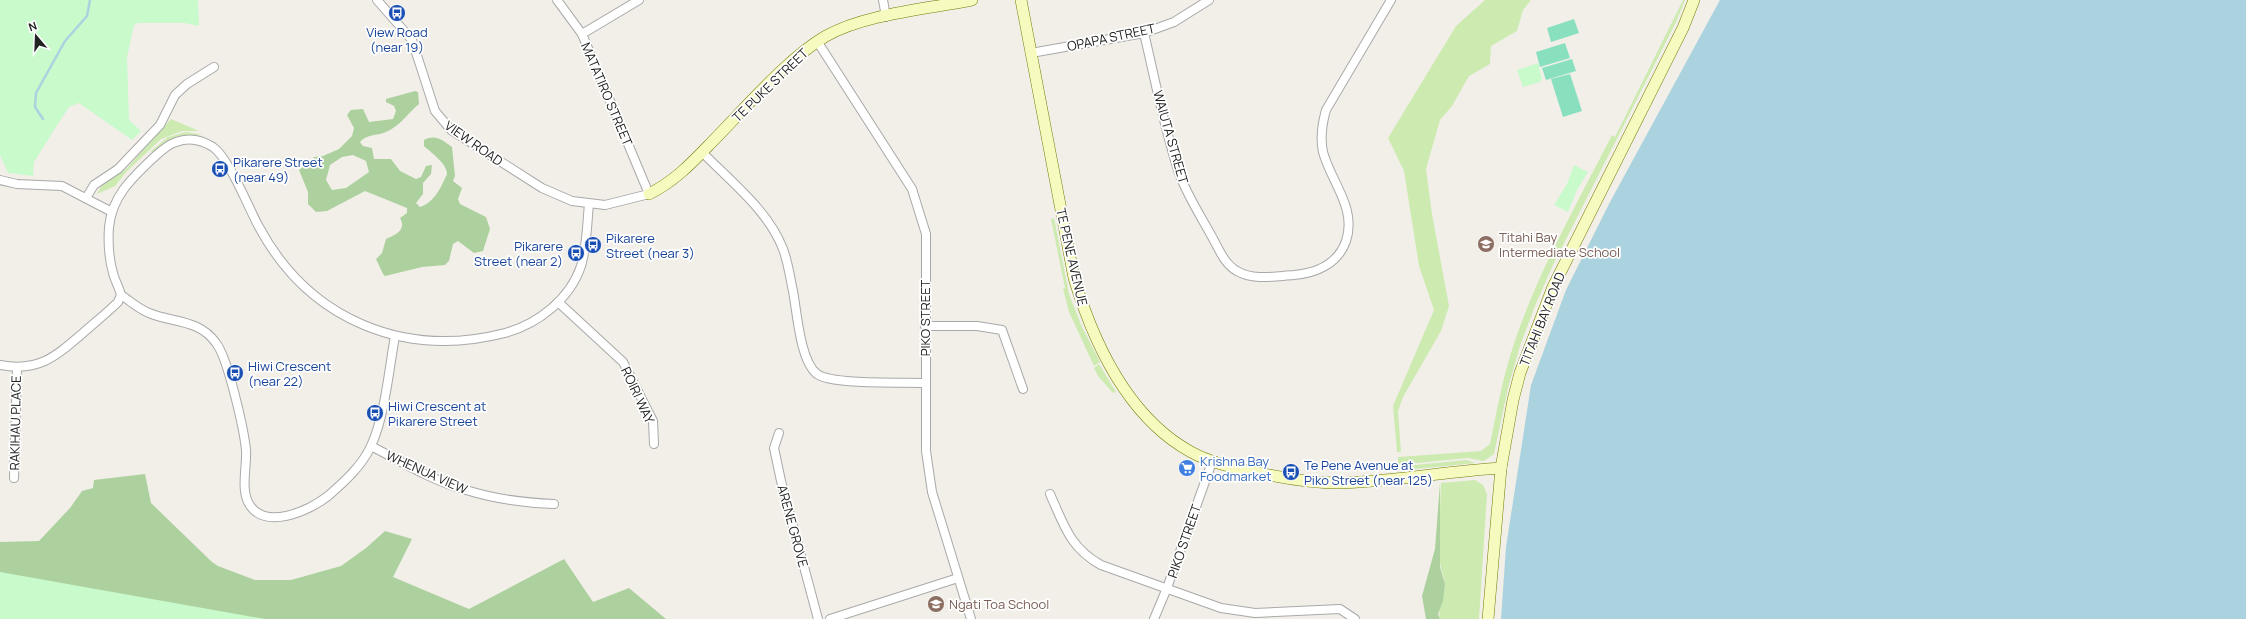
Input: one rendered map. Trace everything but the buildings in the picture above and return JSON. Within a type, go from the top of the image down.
[{"type":"street","name":"VIEW ROAD","points":[[377,0],[412,40],[431,103],[444,124],[462,138],[542,188],[566,199],[589,204]]},
{"type":"street","name":"MATATIRO STREET","points":[[557,0],[582,34],[649,194]]},
{"type":"street","points":[[582,34],[639,0]]},
{"type":"street","points":[[884,0],[886,16]]},
{"type":"street","name":"TE PUKE STREET","points":[[589,204],[619,203],[649,194],[675,179],[788,65],[818,41],[844,28],[886,16],[972,0]]},
{"type":"street","name":"TE PENE AVENUE","points":[[1021,0],[1074,278],[1082,305],[1092,328],[1123,386],[1150,420],[1176,443],[1212,462],[1294,481],[1315,483],[1351,482],[1501,468]]},
{"type":"street","name":"OPAPA STREET","points":[[1031,53],[1144,32],[1174,22],[1209,0]]},
{"type":"street","name":"WAIUTA STREET","points":[[1144,32],[1180,174],[1185,188],[1222,255],[1236,271],[1255,277],[1305,274],[1319,270],[1334,259],[1345,241],[1349,221],[1346,207],[1328,168],[1323,152],[1322,128],[1326,110],[1391,0]]},
{"type":"street","name":"TITAHI BAY ROAD","points":[[1488,619],[1501,468],[1513,400],[1520,373],[1553,287],[1683,28],[1694,0]]},
{"type":"street","name":"PIKO STREET","points":[[818,41],[912,189],[926,234],[925,430],[929,476],[971,619]]},
{"type":"street","points":[[86,198],[94,186],[118,169],[160,125],[175,95],[187,84],[214,67]]},
{"type":"street","points":[[395,336],[380,419],[371,446],[345,482],[322,501],[306,508],[280,517],[271,517],[258,513],[247,498],[244,435],[224,357],[217,344],[206,331],[196,325],[150,313],[121,295],[113,272],[109,226],[112,212],[124,187],[162,150],[177,141],[192,140],[203,142],[215,148],[220,155],[268,244],[288,271],[304,287],[324,303],[347,317],[395,336],[453,342],[480,339],[520,328],[534,321],[558,302],[570,287],[580,266],[589,204]]},
{"type":"street","points":[[702,152],[759,210],[777,236],[789,271],[806,359],[817,373],[827,378],[844,380],[925,383]]},
{"type":"street","points":[[0,180],[17,184],[62,186],[112,212]]},
{"type":"street","points":[[0,365],[17,368],[37,365],[56,356],[114,306],[121,295]]},
{"type":"street","name":"ROIRI WAY","points":[[558,302],[623,362],[653,421],[654,444]]},
{"type":"street","points":[[925,326],[977,326],[1002,330],[1023,389]]},
{"type":"street","name":"RAKIHAU PLACE","points":[[14,478],[17,368]]},
{"type":"street","name":"ARENE GROVE","points":[[779,433],[774,448],[781,481],[818,619]]},
{"type":"street","name":"WHENUA VIEW","points":[[371,446],[431,477],[465,490],[518,501],[554,504]]},
{"type":"street","name":"PIKO STREET","points":[[1154,619],[1167,588],[1212,462]]},
{"type":"street","points":[[1050,494],[1069,537],[1085,556],[1101,564],[1221,608],[1243,612],[1330,608],[1340,609],[1355,619]]},
{"type":"street","points":[[830,619],[958,578]]},
{"type":"green space","points":[[0,0],[198,0],[199,26],[184,23],[138,23],[134,25],[127,57],[129,120],[141,131],[132,140],[79,103],[69,107],[54,130],[34,162],[33,176],[8,173],[0,155]]},
{"type":"green space","points":[[1485,0],[1531,0],[1523,10],[1517,31],[1491,46],[1490,64],[1469,76],[1452,106],[1440,120],[1426,169],[1432,214],[1449,306],[1441,331],[1403,397],[1398,411],[1401,452],[1397,452],[1393,406],[1434,310],[1419,266],[1404,171],[1388,138],[1456,26]]},
{"type":"green space","points":[[1683,0],[1685,0],[1676,22],[1552,267],[1535,306],[1520,346],[1508,388],[1494,454],[1484,461],[1467,458],[1398,465],[1398,457],[1481,451],[1490,444],[1507,367],[1515,341],[1547,262],[1612,135],[1615,137]]},
{"type":"green space","points":[[1574,19],[1579,33],[1551,42],[1547,28]]},
{"type":"green space","points":[[1565,43],[1570,58],[1540,67],[1536,52]]},
{"type":"green space","points":[[1572,59],[1576,71],[1546,80],[1542,68]]},
{"type":"green space","points":[[1538,63],[1542,79],[1540,82],[1523,87],[1517,70]]},
{"type":"green space","points":[[1570,74],[1582,111],[1563,117],[1551,79]]},
{"type":"green space","points":[[415,91],[418,92],[419,104],[391,129],[362,139],[360,142],[363,146],[372,148],[374,159],[391,159],[400,171],[416,179],[421,177],[426,166],[432,165],[431,174],[423,183],[423,194],[416,203],[420,207],[430,202],[434,198],[447,174],[441,162],[424,146],[424,140],[428,138],[439,139],[452,147],[455,176],[453,181],[462,188],[458,199],[460,204],[486,217],[490,229],[483,251],[474,253],[458,241],[453,244],[449,261],[445,265],[422,267],[385,276],[376,259],[382,253],[386,239],[399,232],[401,229],[402,222],[400,218],[407,213],[407,208],[365,191],[327,211],[316,212],[308,204],[308,192],[299,170],[314,157],[323,156],[339,149],[352,136],[354,128],[347,115],[351,110],[363,109],[369,122],[393,119],[396,111],[394,106],[386,102],[386,99]],"holes":[[[353,155],[366,161],[369,172],[346,188],[332,190],[326,180],[330,165],[342,157]]]},
{"type":"green space","points":[[171,119],[199,131],[182,131],[161,139],[126,172],[115,186],[97,194],[102,185],[127,168]]},
{"type":"green space","points":[[186,132],[203,135],[173,138],[153,152],[150,152],[168,137]]},
{"type":"green space","points":[[1574,165],[1588,172],[1577,190],[1568,212],[1554,205],[1567,184]]},
{"type":"green space","points":[[1054,218],[1069,294],[1082,327],[1100,362],[1094,366],[1069,312],[1063,289],[1065,288],[1051,219]]},
{"type":"green space","points":[[1099,364],[1116,392],[1113,393],[1098,376],[1094,368]]},
{"type":"green space","points":[[1466,460],[1476,463],[1405,470],[1405,466]]},
{"type":"green space","points":[[145,474],[151,503],[212,562],[218,566],[255,580],[291,580],[341,566],[366,548],[385,531],[412,539],[393,577],[469,609],[564,559],[593,602],[629,588],[666,619],[0,619],[0,542],[39,541],[70,508],[82,491],[93,488],[94,480]]},
{"type":"green space","points":[[1475,480],[1483,485],[1487,494],[1479,619],[1440,619],[1440,607],[1445,586],[1440,561],[1441,483]]},
{"type":"green space","points":[[1440,483],[1440,567],[1445,584],[1443,601],[1438,614],[1440,619],[1426,619],[1422,596],[1435,549]]},
{"type":"green space","points":[[0,572],[265,619],[0,619]]},
{"type":"water","points":[[1720,0],[2246,0],[2246,619],[1501,619],[1506,547],[1531,385],[1566,290],[1610,202]]},
{"type":"waterway","points":[[43,119],[35,107],[36,93],[65,41],[87,16],[90,0]]},
{"type":"place","name":"View Road (near 19)","points":[[397,13]]},
{"type":"place","name":"Pikarere Street (near 49)","points":[[220,169]]},
{"type":"place","name":"Titahi Bay Intermediate School","points":[[1486,244]]},
{"type":"place","name":"Pikarere Street (near 3)","points":[[593,245]]},
{"type":"place","name":"Pikarere Street (near 2)","points":[[576,253]]},
{"type":"place","name":"Hiwi Crescent (near 22)","points":[[235,373]]},
{"type":"place","name":"Hiwi Crescent at Pikarere Street","points":[[375,413]]},
{"type":"place","name":"Krishna Bay Foodmarket","points":[[1187,468]]},
{"type":"place","name":"Te Pene Avenue at Piko Street (near 125)","points":[[1291,472]]},
{"type":"place","name":"Ngati Toa School","points":[[936,604]]}]
